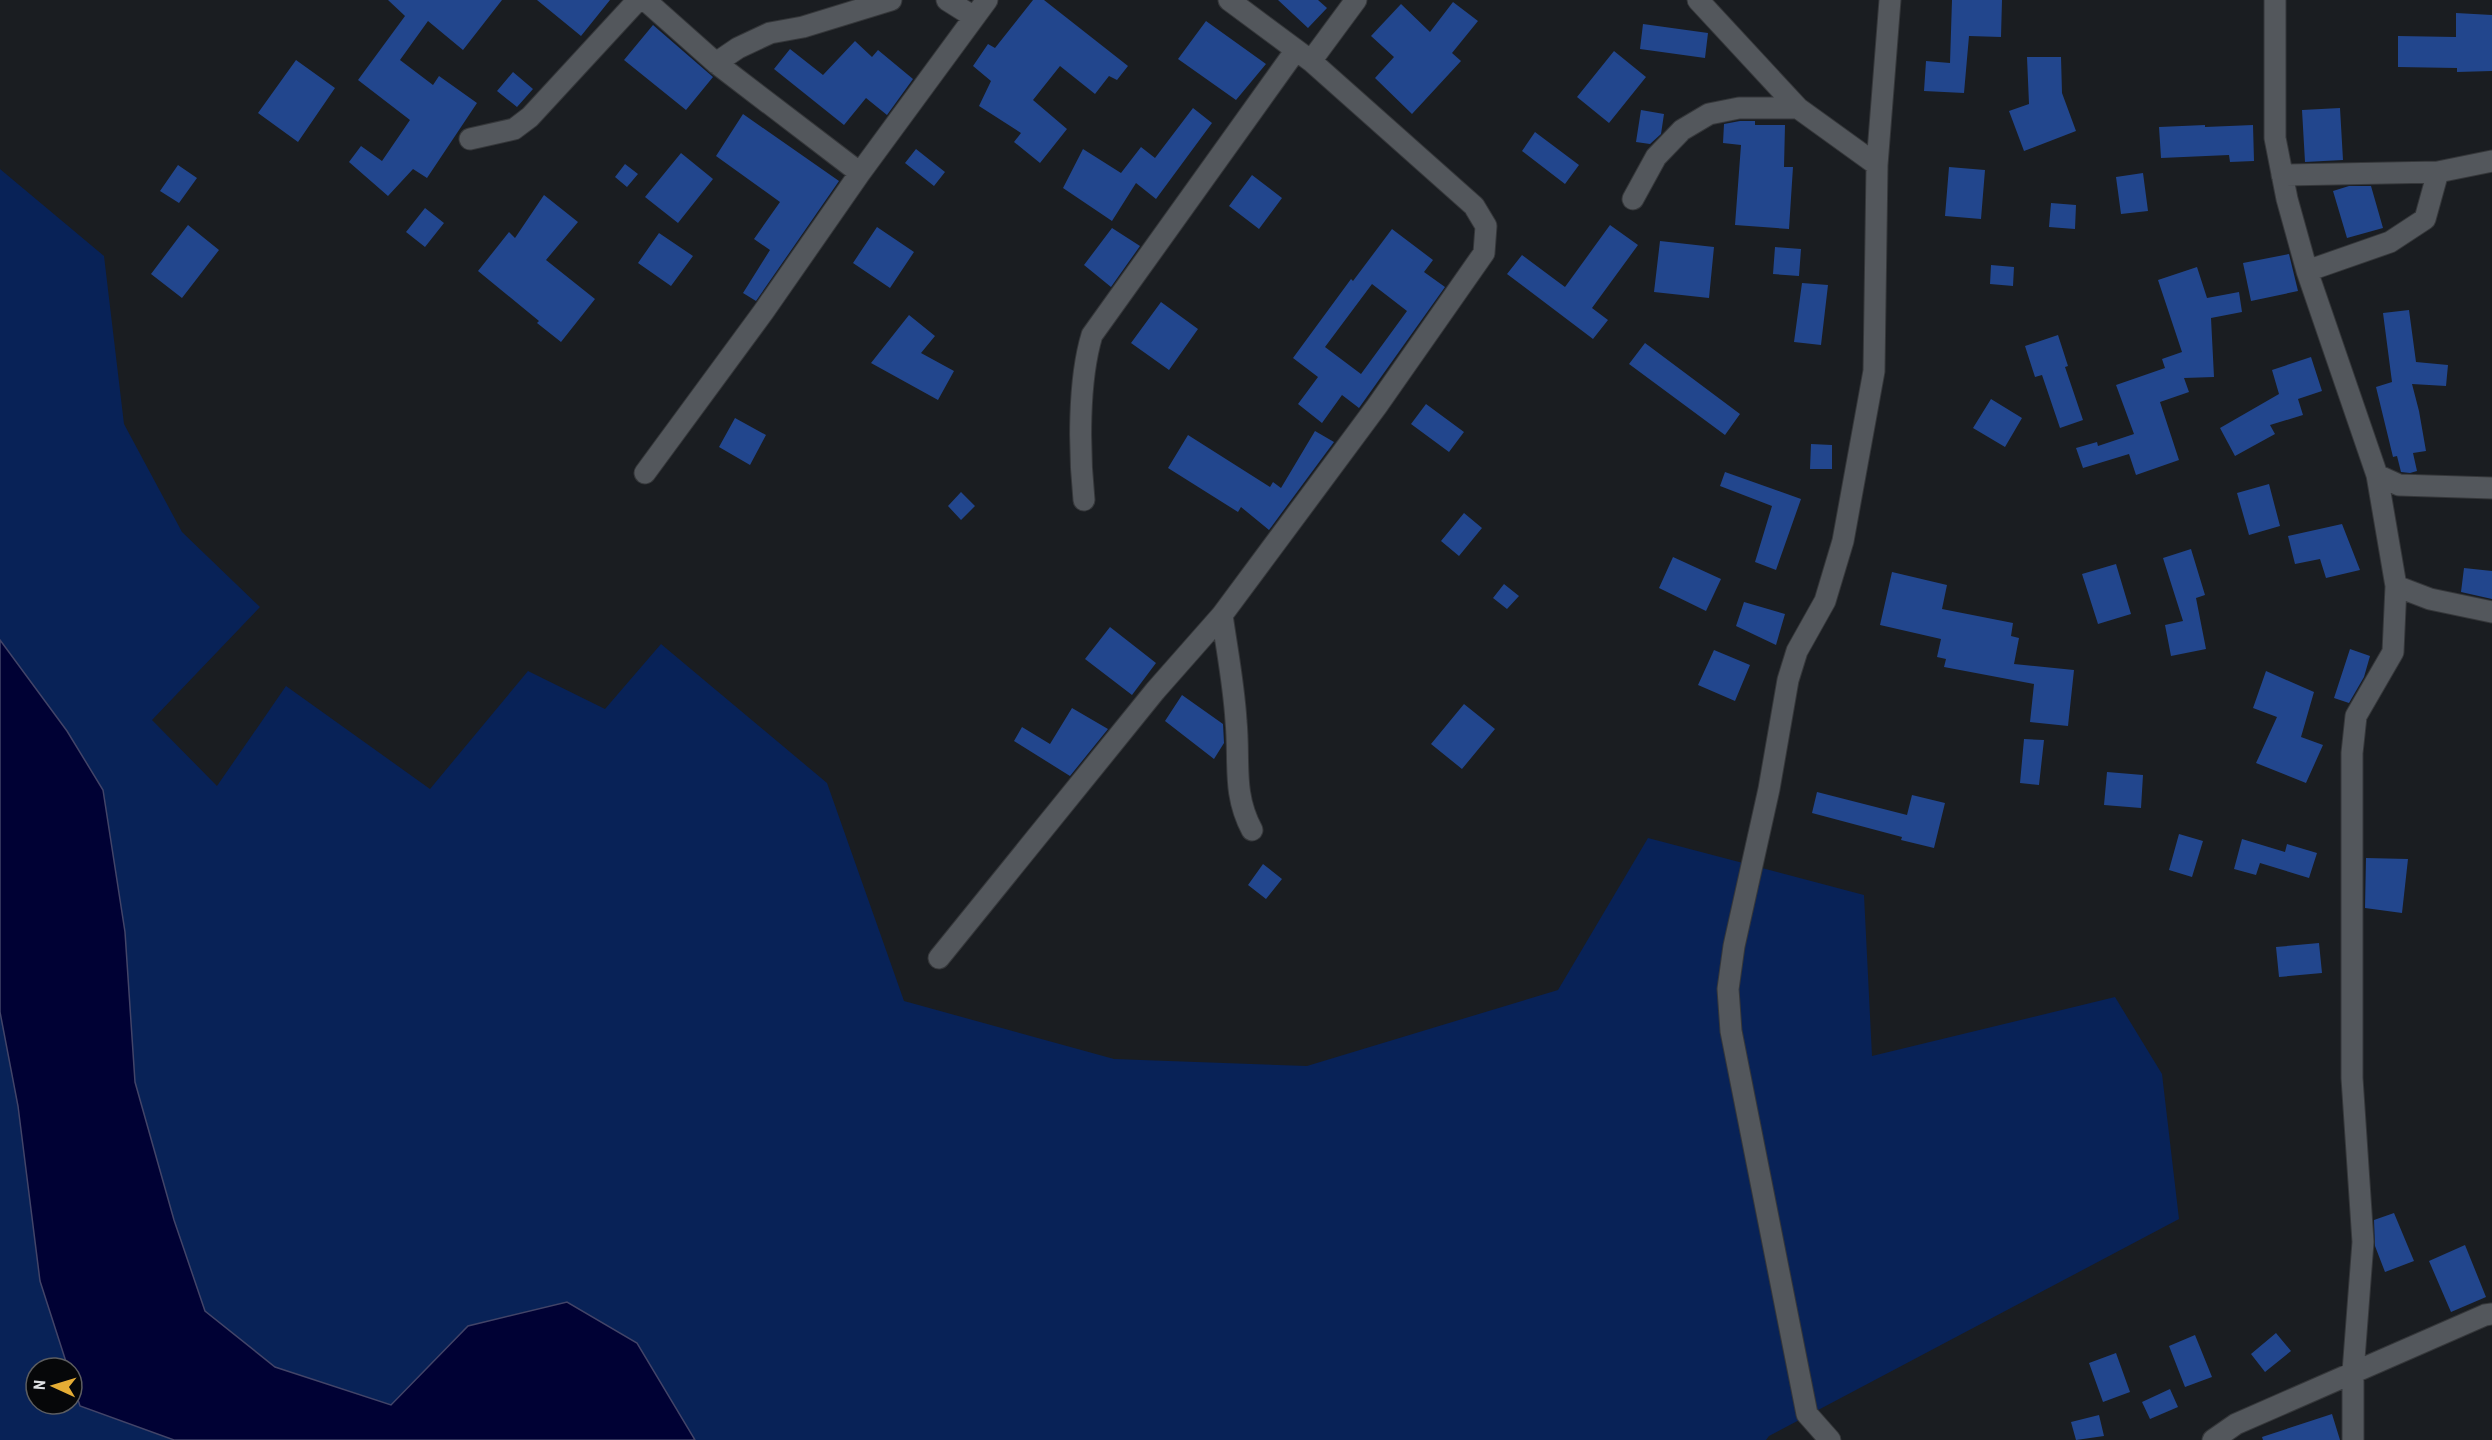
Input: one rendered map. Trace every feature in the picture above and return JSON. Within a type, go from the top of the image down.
[{"type":"street","points":[[470,139],[514,129],[530,117],[638,0]]},
{"type":"street","points":[[645,0],[716,63],[860,173]]},
{"type":"street","points":[[716,63],[738,48],[770,33],[802,27],[891,0]]},
{"type":"street","points":[[947,0],[974,17]]},
{"type":"street","points":[[645,472],[764,311],[860,173],[987,0]]},
{"type":"street","points":[[939,958],[1155,691],[1222,615],[1377,406],[1484,253],[1486,226],[1474,206],[1303,56],[1229,0]]},
{"type":"street","points":[[1084,500],[1081,472],[1083,379],[1092,335],[1303,56],[1356,0]]},
{"type":"street","points":[[1698,0],[1798,108],[1878,165]]},
{"type":"street","points":[[1806,1440],[1807,1414],[1731,1032],[1728,989],[1740,912],[1769,789],[1788,681],[1797,651],[1825,601],[1843,541],[1874,371],[1878,165],[1890,0]]},
{"type":"street","points":[[2275,0],[2276,138],[2282,175],[2307,271],[2377,475],[2396,586],[2393,652],[2356,716],[2352,753],[2352,1078],[2363,1242],[2353,1372],[2353,1440]]},
{"type":"street","points":[[1633,199],[1656,157],[1682,130],[1709,114],[1739,108],[1798,108]]},
{"type":"street","points":[[2282,175],[2438,172],[2492,161]]},
{"type":"street","points":[[2307,271],[2390,242],[2426,219],[2438,172]]},
{"type":"street","points":[[2377,475],[2399,484],[2492,488]]},
{"type":"street","points":[[2396,586],[2430,599],[2492,612]]},
{"type":"street","points":[[1222,615],[1236,721],[1237,785],[1243,813],[1252,830]]},
{"type":"street","points":[[2213,1440],[2236,1424],[2485,1315],[2492,1314]]},
{"type":"street","points":[[1807,1414],[1830,1440]]},
{"type":"shaded area","points":[[0,169],[104,256],[124,424],[182,532],[260,607],[152,720],[217,786],[286,686],[430,789],[528,671],[605,709],[661,644],[827,783],[904,1001],[1114,1059],[1307,1066],[1558,990],[1648,838],[1864,895],[1872,1056],[2115,997],[2162,1074],[2179,1219],[1769,1436],[1766,1440],[0,1440]]},
{"type":"shaded area","points":[[0,640],[67,731],[103,790],[125,932],[135,1082],[174,1220],[205,1311],[275,1367],[391,1405],[468,1326],[567,1302],[637,1343],[695,1440],[174,1440],[84,1407],[84,1356],[64,1356],[40,1281],[18,1106],[0,1012]]},
{"type":"building","points":[[388,0],[502,0],[463,50],[428,21],[400,60],[433,85],[439,76],[477,103],[427,178],[413,169],[388,196],[349,162],[361,146],[382,161],[410,120],[358,80],[405,16]]},
{"type":"building","points":[[537,0],[610,0],[581,36]]},
{"type":"building","points":[[1033,0],[1044,0],[1128,66],[1117,80],[1109,76],[1095,94],[1060,66],[1033,100],[1067,129],[1040,163],[1014,142],[1021,133],[979,106],[991,81],[973,66],[988,44],[995,48]]},
{"type":"building","points":[[1278,0],[1318,0],[1327,8],[1308,28]]},
{"type":"building","points":[[1952,0],[2002,0],[2001,37],[1969,36],[1964,93],[1924,91],[1926,61],[1950,63]]},
{"type":"building","points":[[1453,2],[1478,21],[1452,53],[1461,61],[1412,114],[1375,78],[1394,57],[1371,36],[1401,4],[1430,32]]},
{"type":"building","points":[[2456,13],[2492,15],[2492,71],[2457,72],[2457,68],[2398,67],[2398,36],[2456,37]]},
{"type":"building","points":[[1206,21],[1266,64],[1236,100],[1178,59]]},
{"type":"building","points":[[1643,24],[1708,33],[1705,58],[1640,49]]},
{"type":"building","points":[[653,25],[713,77],[686,110],[624,60]]},
{"type":"building","points":[[855,41],[872,57],[878,50],[913,79],[887,115],[866,98],[844,125],[774,69],[790,49],[823,75]]},
{"type":"building","points":[[1614,51],[1646,77],[1609,123],[1577,97]]},
{"type":"building","points":[[2027,57],[2061,57],[2062,93],[2076,131],[2024,151],[2009,111],[2029,104]]},
{"type":"building","points":[[296,60],[335,88],[298,142],[258,113]]},
{"type":"building","points":[[513,72],[533,89],[517,107],[497,91]]},
{"type":"building","points":[[1193,108],[1212,123],[1156,199],[1136,183],[1112,221],[1063,188],[1083,149],[1121,173],[1141,147],[1155,158]]},
{"type":"building","points":[[2340,108],[2343,160],[2305,162],[2302,110]]},
{"type":"building","points":[[1641,110],[1664,114],[1661,134],[1650,144],[1636,142]]},
{"type":"building","points":[[743,114],[839,181],[756,301],[743,293],[770,250],[754,239],[780,202],[716,156]]},
{"type":"building","points":[[1755,121],[1755,125],[1785,125],[1784,167],[1793,167],[1789,229],[1735,225],[1741,145],[1723,143],[1724,124]]},
{"type":"building","points":[[2205,125],[2205,127],[2253,125],[2254,161],[2230,162],[2229,155],[2161,158],[2159,127]]},
{"type":"building","points":[[1535,132],[1579,165],[1565,184],[1522,151]]},
{"type":"building","points":[[916,149],[945,172],[934,186],[905,163]]},
{"type":"building","points":[[681,153],[713,179],[678,223],[645,197]]},
{"type":"building","points":[[625,164],[638,174],[627,187],[615,177]]},
{"type":"building","points":[[178,165],[197,178],[179,203],[160,191]]},
{"type":"building","points":[[1949,167],[1985,170],[1981,219],[1945,216]]},
{"type":"building","points":[[2143,173],[2148,211],[2121,214],[2116,177]]},
{"type":"building","points":[[1252,175],[1282,198],[1259,229],[1229,206]]},
{"type":"building","points":[[2349,186],[2371,186],[2383,228],[2347,238],[2333,191]]},
{"type":"building","points":[[544,195],[578,222],[546,260],[595,299],[561,342],[478,271],[509,232],[515,238]]},
{"type":"building","points":[[2051,203],[2076,205],[2075,229],[2049,227]]},
{"type":"building","points":[[425,208],[444,223],[425,247],[406,232]]},
{"type":"building","points":[[188,225],[219,250],[182,298],[151,274]]},
{"type":"building","points":[[1610,225],[1638,245],[1592,308],[1608,320],[1593,339],[1507,274],[1522,255],[1565,287]]},
{"type":"building","points":[[877,227],[914,252],[890,288],[853,263]]},
{"type":"building","points":[[1112,228],[1140,246],[1111,287],[1084,265]]},
{"type":"building","points":[[1392,229],[1433,260],[1424,272],[1445,287],[1359,408],[1342,395],[1322,423],[1298,404],[1318,377],[1293,358],[1351,279],[1353,281]],"holes":[[[1372,284],[1407,311],[1361,374],[1325,347]]]},
{"type":"building","points":[[659,233],[693,256],[671,286],[638,263]]},
{"type":"building","points":[[1660,241],[1714,247],[1709,298],[1654,292]]},
{"type":"building","points":[[1775,247],[1801,249],[1799,276],[1773,274]]},
{"type":"building","points":[[2289,254],[2298,291],[2251,301],[2243,263]]},
{"type":"building","points":[[1991,265],[2014,267],[2013,286],[1990,284]]},
{"type":"building","points":[[2197,267],[2207,298],[2239,292],[2242,312],[2211,318],[2214,377],[2184,378],[2189,392],[2160,402],[2179,460],[2136,475],[2129,454],[2083,468],[2076,448],[2097,442],[2098,446],[2134,434],[2116,385],[2165,368],[2162,359],[2182,352],[2158,280]]},
{"type":"building","points":[[1802,283],[1828,285],[1821,345],[1794,342]]},
{"type":"building","points":[[1161,302],[1198,329],[1169,370],[1131,343]]},
{"type":"building","points":[[2409,310],[2416,362],[2448,365],[2446,386],[2412,384],[2426,451],[2413,453],[2417,471],[2410,473],[2401,472],[2397,456],[2393,457],[2376,387],[2392,382],[2383,313]]},
{"type":"building","points":[[909,315],[935,336],[921,353],[954,371],[938,400],[871,363]]},
{"type":"building","points":[[2058,335],[2068,366],[2065,367],[2083,420],[2060,428],[2042,375],[2035,377],[2025,346]]},
{"type":"building","points":[[1645,343],[1740,414],[1725,435],[1629,364]]},
{"type":"building","points":[[2311,357],[2322,391],[2298,399],[2303,415],[2270,425],[2275,434],[2235,456],[2220,428],[2279,394],[2272,370]]},
{"type":"building","points":[[1991,399],[2022,418],[2005,447],[1973,428]]},
{"type":"building","points":[[1426,404],[1464,432],[1449,452],[1411,424]]},
{"type":"building","points":[[735,418],[766,435],[750,465],[719,447]]},
{"type":"building","points":[[1315,431],[1334,442],[1269,530],[1241,507],[1238,512],[1168,468],[1188,435],[1270,487],[1273,482],[1281,488]]},
{"type":"building","points":[[1811,444],[1832,445],[1832,469],[1810,469]]},
{"type":"building","points":[[1725,472],[1801,499],[1776,570],[1755,562],[1772,506],[1720,486]]},
{"type":"building","points":[[2269,484],[2280,526],[2249,535],[2237,493]]},
{"type":"building","points":[[961,492],[975,506],[961,520],[948,506]]},
{"type":"building","points":[[1464,513],[1482,528],[1459,556],[1441,541]]},
{"type":"building","points":[[2342,524],[2360,570],[2326,578],[2320,559],[2295,564],[2288,536]]},
{"type":"building","points":[[2191,549],[2205,595],[2196,598],[2206,649],[2171,656],[2165,625],[2183,621],[2163,558]]},
{"type":"building","points":[[1673,557],[1721,579],[1706,611],[1659,588]]},
{"type":"building","points":[[2116,564],[2131,614],[2098,624],[2082,574]]},
{"type":"building","points":[[2464,568],[2492,571],[2492,599],[2461,592]]},
{"type":"building","points":[[1892,572],[1947,585],[1942,609],[2013,623],[2011,636],[2019,638],[2014,664],[2074,670],[2068,726],[2030,722],[2034,684],[1944,667],[1946,659],[1937,657],[1941,639],[1880,625]]},
{"type":"building","points":[[1504,584],[1519,596],[1507,609],[1493,598]]},
{"type":"building","points":[[1744,602],[1785,614],[1776,645],[1736,626]]},
{"type":"building","points":[[1110,627],[1156,663],[1132,695],[1085,659]]},
{"type":"building","points":[[2350,649],[2370,656],[2364,677],[2349,703],[2334,698]]},
{"type":"building","points":[[1714,650],[1750,665],[1735,701],[1698,685]]},
{"type":"building","points":[[2266,671],[2314,692],[2301,737],[2323,745],[2306,783],[2256,763],[2277,717],[2253,708]]},
{"type":"building","points":[[1182,695],[1223,724],[1224,743],[1214,759],[1165,721]]},
{"type":"building","points":[[1464,704],[1495,729],[1462,769],[1431,744]]},
{"type":"building","points":[[1072,708],[1108,729],[1070,776],[1014,741],[1022,727],[1050,744]]},
{"type":"building","points":[[2024,739],[2044,740],[2039,785],[2020,783]]},
{"type":"building","points":[[2107,772],[2143,775],[2141,808],[2104,805]]},
{"type":"building","points":[[1817,792],[1907,815],[1912,795],[1945,803],[1934,848],[1812,813]]},
{"type":"building","points":[[2179,834],[2203,841],[2192,877],[2169,870]]},
{"type":"building","points":[[2242,839],[2285,852],[2287,844],[2317,853],[2309,878],[2260,863],[2256,875],[2234,869]]},
{"type":"building","points":[[2366,858],[2408,859],[2402,913],[2365,908]]},
{"type":"building","points":[[1263,864],[1282,879],[1266,899],[1248,885]]},
{"type":"building","points":[[2319,943],[2322,973],[2279,977],[2276,947]]},
{"type":"building","points":[[2394,1213],[2414,1261],[2385,1272],[2375,1246],[2374,1220]]},
{"type":"building","points":[[2465,1245],[2486,1297],[2451,1312],[2429,1261]]},
{"type":"building","points":[[2276,1333],[2291,1351],[2265,1372],[2251,1354]]},
{"type":"building","points":[[2195,1335],[2212,1377],[2185,1387],[2169,1346]]},
{"type":"building","points":[[2116,1353],[2130,1392],[2103,1402],[2089,1363]]},
{"type":"building","points":[[2170,1389],[2178,1407],[2150,1419],[2142,1402]]},
{"type":"building","points":[[2332,1414],[2340,1440],[2263,1440],[2262,1437]]},
{"type":"building","points":[[2099,1415],[2104,1436],[2076,1440],[2071,1422]]}]
